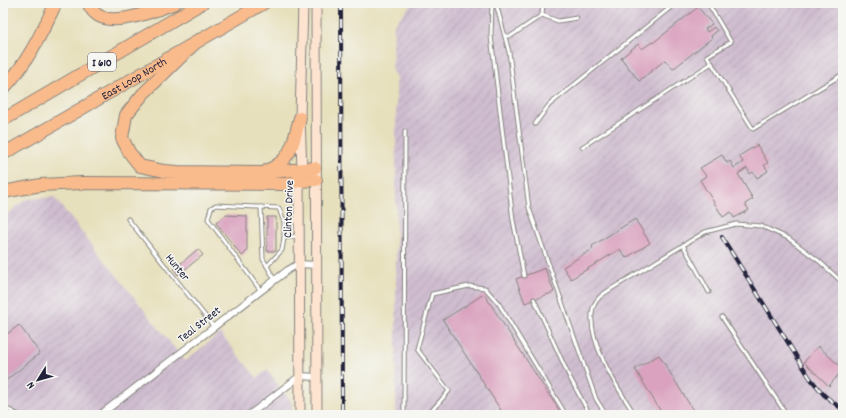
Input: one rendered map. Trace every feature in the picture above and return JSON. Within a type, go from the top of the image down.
[{"type":"highway","points":[[3,90],[15,77],[31,53],[56,3]]},
{"type":"highway","points":[[88,3],[96,14],[117,21],[151,12],[175,3]]},
{"type":"highway","name":"I 610","points":[[3,120],[202,3]]},
{"type":"highway","name":"East Loop North","points":[[3,154],[264,3]]},
{"type":"highway","points":[[198,40],[143,94],[126,115],[122,138],[129,152],[140,166],[164,172],[261,173],[315,168]]},
{"type":"highway","points":[[261,173],[279,165],[290,154],[300,118]]},
{"type":"highway","points":[[3,192],[41,185],[81,183],[287,184],[299,181],[316,180]]},
{"type":"main road","name":"Clinton Drive","points":[[300,415],[298,264],[299,181],[302,168],[300,118],[303,3]]},
{"type":"main road","points":[[316,3],[315,168],[317,265],[317,415]]},
{"type":"street","points":[[298,264],[317,265]]},
{"type":"street","name":"Teal Street","points":[[100,415],[213,326],[298,264]]},
{"type":"street","points":[[249,415],[300,376],[316,377]]},
{"type":"lane","points":[[492,3],[491,36],[513,220],[524,276]]},
{"type":"lane","points":[[496,3],[509,52],[529,208],[596,399],[606,415]]},
{"type":"lane","points":[[542,15],[543,3]]},
{"type":"lane","points":[[535,124],[549,105],[676,3]]},
{"type":"lane","points":[[708,3],[731,42],[707,56],[753,129],[843,74]]},
{"type":"lane","points":[[505,36],[511,36],[542,15]]},
{"type":"lane","points":[[542,15],[558,21],[577,18]]},
{"type":"lane","points":[[582,146],[712,63]]},
{"type":"lane","points":[[404,415],[405,131]]},
{"type":"lane","points":[[260,291],[208,219],[211,208],[216,205],[279,208],[284,221],[282,250],[266,266]]},
{"type":"lane","points":[[261,207],[263,259],[275,280]]},
{"type":"lane","name":"Hunter","points":[[128,219],[213,326]]},
{"type":"lane","points":[[284,221],[299,220]]},
{"type":"lane","points":[[635,415],[620,392],[598,349],[594,334],[593,309],[600,296],[705,232],[736,224],[761,226],[788,238],[819,261],[843,283]]},
{"type":"lane","points":[[284,238],[299,236]]},
{"type":"lane","points":[[683,245],[709,292]]},
{"type":"lane","points":[[428,415],[449,391],[417,349],[432,294],[470,286],[485,288],[499,304],[566,415]]},
{"type":"lane","points":[[534,299],[569,376],[590,415]]},
{"type":"lane","points":[[722,317],[787,415]]},
{"type":"lane","points":[[3,410],[7,409],[19,415]]},
{"type":"shaded area","points":[[413,3],[843,3],[843,415],[396,415],[396,74],[392,73],[394,24]]},
{"type":"shaded area","points":[[54,197],[185,361],[220,333],[257,378],[267,370],[292,403],[292,415],[3,415],[3,218],[26,199]]},
{"type":"building","points":[[698,7],[712,24],[705,29],[707,32],[714,27],[717,31],[711,36],[712,38],[673,69],[665,60],[639,81],[621,58],[638,44],[642,49],[652,42],[653,43]]},
{"type":"building","points":[[757,145],[768,163],[764,165],[768,171],[757,178],[753,172],[750,174],[747,168],[738,174],[753,199],[745,204],[749,210],[734,218],[731,212],[723,217],[700,180],[706,176],[700,168],[722,155],[727,163],[730,161],[734,168],[743,162],[739,156]]},
{"type":"building","points":[[226,215],[247,216],[247,251],[242,256],[216,223]]},
{"type":"building","points":[[267,217],[276,217],[276,251],[267,251]]},
{"type":"building","points":[[635,219],[650,243],[626,258],[620,249],[571,279],[563,267],[593,249],[592,246]]},
{"type":"building","points":[[198,249],[203,255],[178,275],[174,269]]},
{"type":"building","points":[[545,268],[554,292],[525,303],[516,279]]},
{"type":"building","points":[[484,294],[562,415],[504,415],[443,320]]},
{"type":"building","points":[[19,325],[40,353],[3,383],[3,337]]},
{"type":"building","points":[[818,346],[843,369],[829,386],[804,362]]},
{"type":"building","points":[[659,355],[696,415],[663,415],[635,369]]},
{"type":"railway","points":[[341,3],[342,415]]},
{"type":"railway","points":[[722,237],[810,378],[824,395],[843,410]]}]
